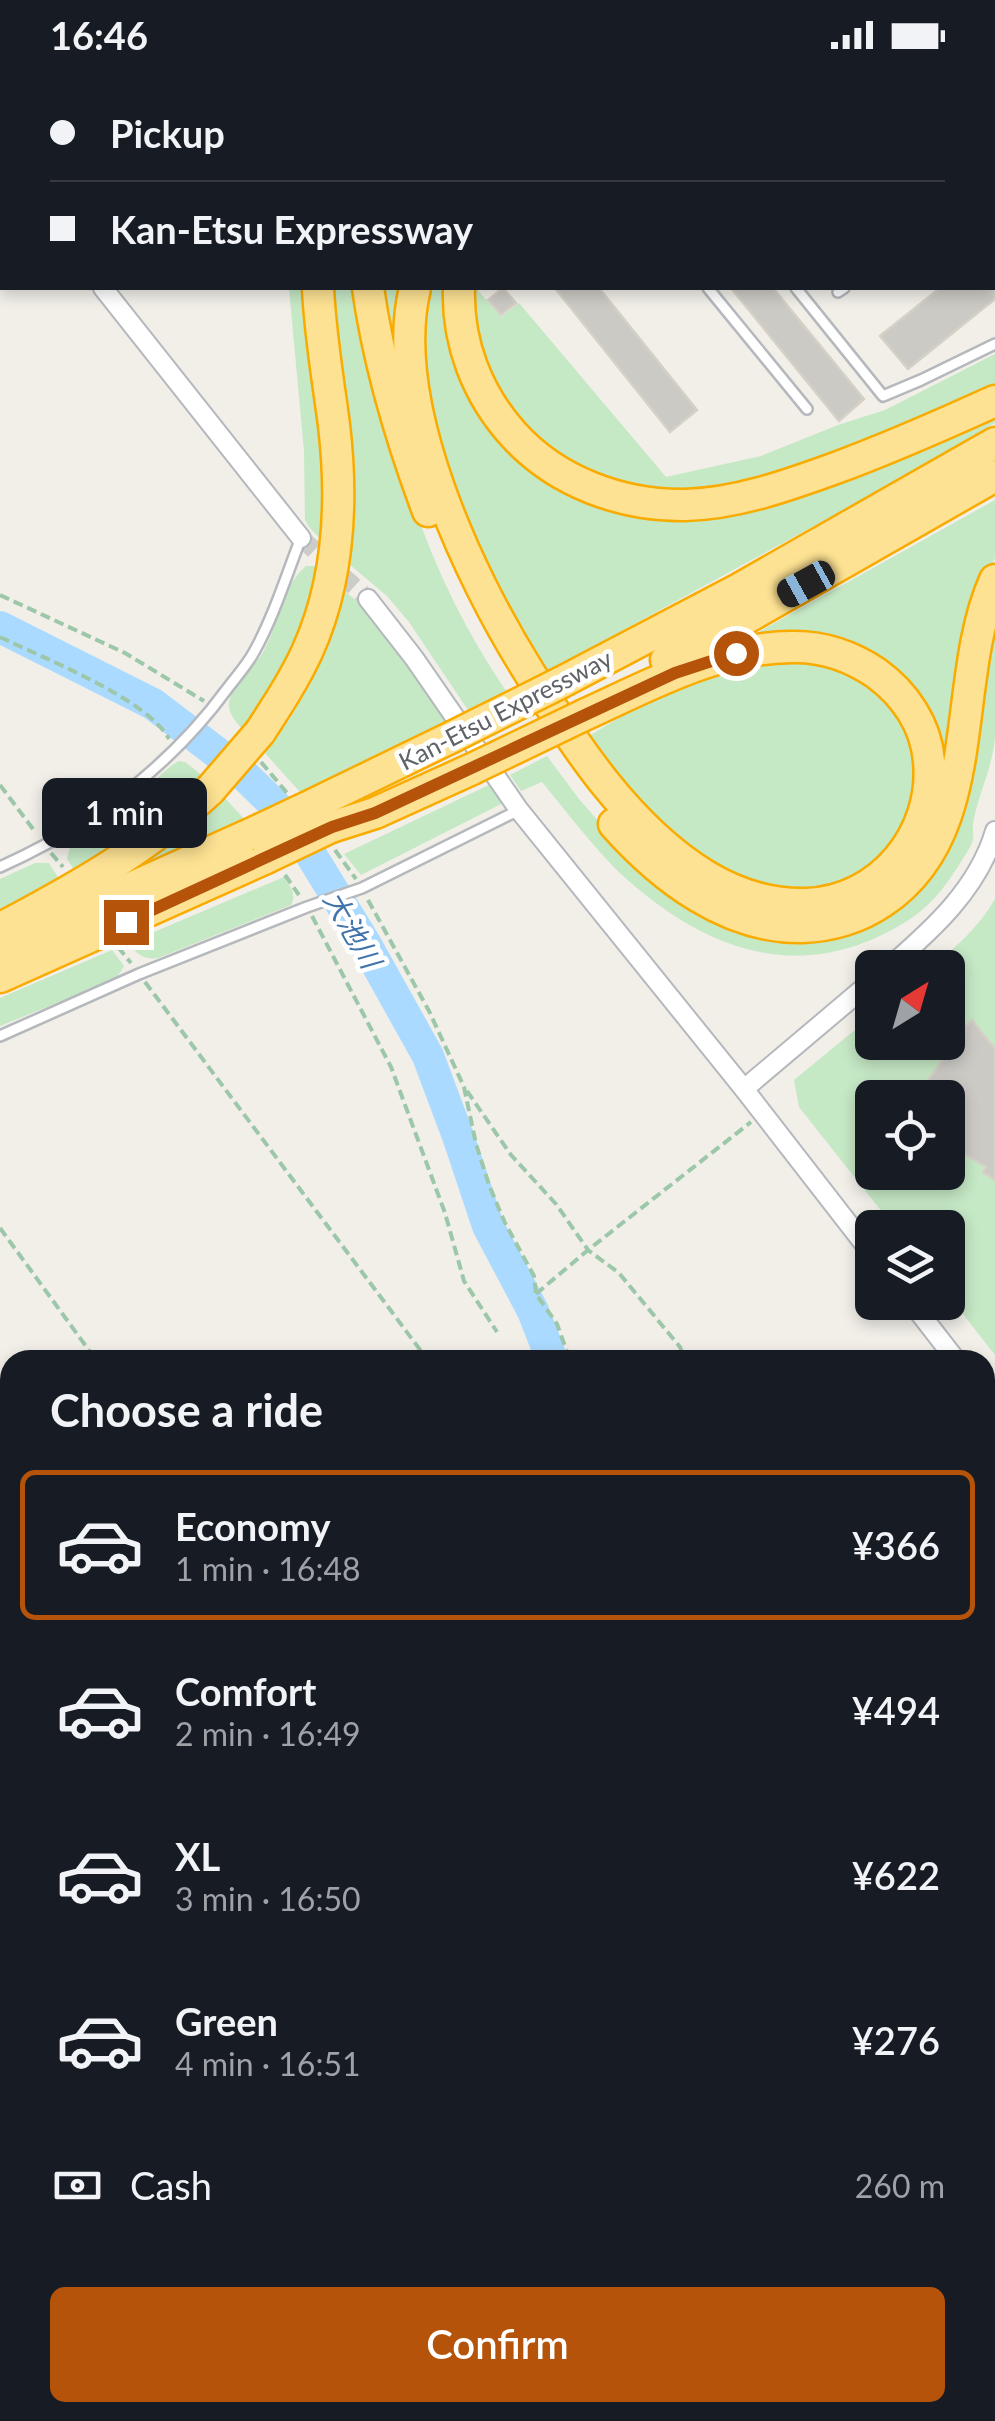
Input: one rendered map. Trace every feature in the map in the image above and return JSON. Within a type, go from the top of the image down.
[{"type":"highway","points":[[0,928],[100,873],[182,816],[259,745],[308,652],[323,611],[338,522],[338,474],[318,290]]},
{"type":"highway","points":[[368,290],[383,370],[412,468],[448,560],[487,641],[541,728],[604,812],[658,867],[717,906],[750,920],[784,927],[832,924],[876,906],[913,876],[937,838],[950,803],[959,764],[971,663],[995,580]]},
{"type":"highway","points":[[415,290],[410,324],[413,384],[430,456],[454,522],[483,590],[533,679],[598,772],[641,823],[683,860],[726,887],[767,901],[806,904],[844,896],[877,879],[906,849],[925,812],[928,751],[914,714],[884,679],[843,655],[794,646],[736,653],[574,701]]},
{"type":"highway","points":[[460,290],[466,351],[474,376],[502,421],[540,459],[563,474],[636,501],[675,505],[716,502],[779,487],[874,454],[995,401]]},
{"type":"highway","name":"Kan-Etsu Expressway","points":[[574,701],[739,589],[995,443]]},
{"type":"highway","name":"Kan-Etsu Expressway","points":[[0,978],[262,852],[316,818],[464,756],[740,620],[995,476]]},
{"type":"highway","name":"Kan-Etsu Expressway","points":[[0,947],[262,852]]},
{"type":"street","points":[[105,290],[301,538]]},
{"type":"street","points":[[368,599],[414,658],[519,810],[855,1232]]},
{"type":"street","points":[[909,950],[935,928],[967,887],[988,869],[995,831]]},
{"type":"street","points":[[744,1090],[855,995]]},
{"type":"street","points":[[924,1320],[948,1350]]},
{"type":"lane","points":[[710,290],[806,409]]},
{"type":"lane","points":[[798,290],[883,396],[995,344]]},
{"type":"lane","points":[[0,867],[46,846],[103,810],[175,751],[253,655],[301,538]]},
{"type":"lane","points":[[0,1036],[139,974],[362,888],[519,810]]},
{"type":"path","points":[[0,594],[124,652],[214,707]]},
{"type":"path","points":[[0,637],[125,698],[164,728],[175,751]]},
{"type":"path","points":[[259,745],[316,818],[362,888],[429,1011],[464,1087],[511,1155],[556,1204],[588,1250],[619,1273],[681,1350]]},
{"type":"path","points":[[0,785],[62,867]]},
{"type":"path","points":[[262,852],[307,907],[391,1067],[445,1213],[464,1281],[498,1332]]},
{"type":"path","points":[[118,947],[421,1350]]},
{"type":"path","points":[[464,1087],[489,1185],[534,1276],[536,1294],[557,1324],[566,1350]]},
{"type":"path","points":[[536,1294],[762,1114]]},
{"type":"path","points":[[0,1228],[89,1350]]},
{"type":"green space","points":[[289,290],[308,290],[327,444],[326,545],[305,520],[304,451]]},
{"type":"green space","points":[[334,290],[358,290],[390,423],[421,526],[459,611],[506,691],[468,710],[409,622],[387,596],[349,564],[355,517],[351,427]]},
{"type":"green space","points":[[384,290],[404,290],[399,372]]},
{"type":"green space","points":[[429,290],[449,290],[505,447],[538,476],[578,500],[649,517],[995,415],[995,423],[546,672],[483,556],[447,469],[426,383],[423,335]]},
{"type":"green space","points":[[473,290],[478,290],[501,317],[519,303],[666,477],[761,456],[885,410],[995,354],[995,384],[809,464],[737,486],[706,491],[640,491],[550,456],[502,403],[477,342]]},
{"type":"green space","points":[[995,500],[995,558],[985,579],[944,785],[907,680],[744,640]]},
{"type":"green space","points":[[306,566],[321,570],[313,609],[248,735],[230,711],[231,696],[260,657],[290,586]]},
{"type":"green space","points":[[342,589],[369,611],[448,720],[300,792],[265,753],[314,676],[331,633]]},
{"type":"green space","points":[[995,622],[995,736],[975,813],[972,842],[947,883],[927,905],[902,924],[864,943],[826,953],[790,955],[754,951],[719,940],[685,923],[621,874],[542,782],[521,791],[510,775],[547,756],[613,838],[681,897],[922,884],[943,858],[957,831]]},
{"type":"green space","points":[[808,660],[870,680],[906,723],[915,750],[914,808],[892,850],[848,883],[791,892],[731,876],[669,830],[636,796],[589,736],[698,679],[754,664]]},
{"type":"green space","points":[[179,761],[208,780],[168,816],[75,871],[67,859],[71,843],[134,799]]},
{"type":"green space","points":[[491,784],[501,804],[361,875],[344,854]]},
{"type":"green space","points":[[225,798],[244,819],[108,881],[184,833]]},
{"type":"green space","points":[[35,863],[49,863],[59,879],[0,909],[0,879]]},
{"type":"green space","points":[[284,877],[293,894],[291,905],[158,958],[141,955],[128,943]]},
{"type":"green space","points":[[995,899],[995,1350],[965,1317],[965,1210],[881,1210],[865,1190],[965,1190],[965,1080],[855,1080],[855,1178],[799,1107],[794,1080],[855,1030],[855,1060],[965,1060],[965,950],[951,950]]},
{"type":"green space","points":[[112,950],[124,966],[116,979],[0,1026],[0,998]]},
{"type":"building","points":[[505,290],[516,303],[501,315],[488,300]]},
{"type":"building","points":[[557,290],[601,290],[697,410],[670,432]]},
{"type":"building","points":[[733,290],[775,290],[864,399],[839,421]]},
{"type":"building","points":[[938,290],[995,290],[995,299],[908,369],[880,336]]},
{"type":"building","points":[[972,1020],[995,1049],[995,1180],[983,1172],[986,1167],[965,1154],[965,1080],[928,1080],[943,1060],[965,1060],[965,1027]]},
{"type":"waterway","name":"大池川","points":[[0,627],[153,704],[237,768],[289,819],[428,1056],[488,1226],[533,1311],[548,1350]]},
{"type":"tunnel","points":[[301,538],[368,599]]},
{"type":"route","points":[[126,922],[332,827],[375,813],[675,673],[736,653]]}]
